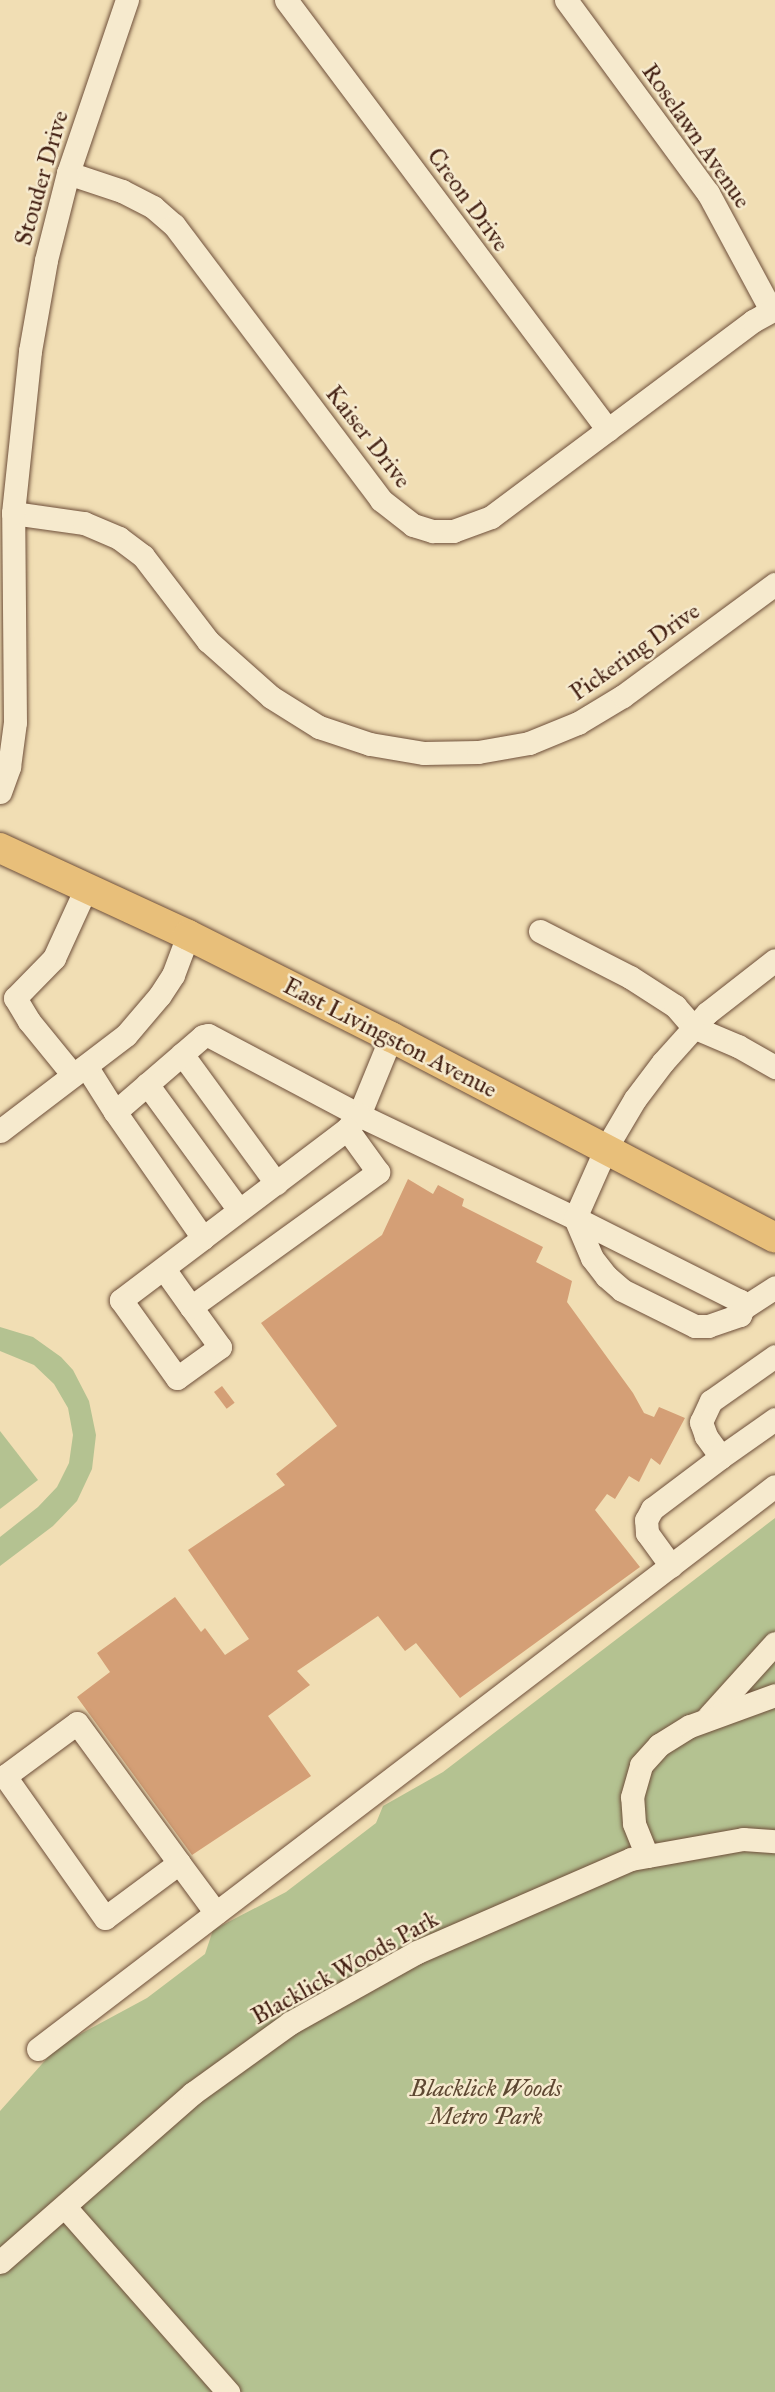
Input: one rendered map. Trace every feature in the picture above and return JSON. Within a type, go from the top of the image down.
[{"type":"main road","name":"East Livingston Avenue","points":[[0,848],[188,935],[391,1037],[775,1238]]},
{"type":"street","name":"Stouder Drive","points":[[0,792],[9,767],[15,722],[13,513],[30,351],[46,260],[68,173],[111,37],[127,0]]},
{"type":"street","name":"Creon Drive","points":[[286,0],[608,430]]},
{"type":"street","name":"Roselawn Avenue","points":[[566,0],[708,193],[773,309]]},
{"type":"street","name":"Kaiser Drive","points":[[68,173],[122,191],[153,207],[174,225],[381,500],[413,525],[433,531],[453,531],[482,522],[773,309]]},
{"type":"street","name":"Pickering Drive","points":[[13,513],[84,523],[119,538],[142,556],[208,641],[271,697],[319,727],[370,744],[424,753],[478,752],[529,743],[579,723],[623,696],[775,584]]},
{"type":"street","points":[[86,888],[54,958],[15,998],[29,1021],[79,1070],[115,1112],[203,1238]]},
{"type":"street","points":[[540,931],[630,976],[675,1006],[693,1027],[738,1046],[775,1067]]},
{"type":"street","points":[[0,1131],[126,1035],[173,975],[188,935]]},
{"type":"street","points":[[775,960],[693,1027],[635,1099],[606,1149],[575,1218],[592,1258],[606,1276],[622,1290],[695,1326],[727,1321],[740,1315],[743,1308],[775,1287]]},
{"type":"street","points":[[115,1112],[203,1036],[212,1036],[353,1122],[575,1218],[740,1301],[743,1308]]},
{"type":"street","points":[[163,1269],[220,1347],[177,1378],[121,1300],[353,1122],[391,1037]]},
{"type":"street","points":[[182,1054],[276,1183]]},
{"type":"street","points":[[147,1084],[239,1210]]},
{"type":"street","points":[[191,1307],[378,1172],[353,1122]]},
{"type":"street","points":[[722,1457],[706,1436],[701,1422],[704,1411],[712,1401],[775,1356]]},
{"type":"street","points":[[671,1566],[648,1533],[646,1520],[652,1509],[775,1419]]},
{"type":"street","points":[[38,2049],[775,1486]]},
{"type":"street","points":[[704,1720],[775,1643]]},
{"type":"street","points":[[647,1856],[634,1823],[632,1797],[641,1765],[660,1745],[704,1720],[775,1695]]},
{"type":"street","points":[[179,1863],[105,1918],[5,1776],[77,1723],[216,1913]]},
{"type":"street","name":"Blacklick Woods Park","points":[[0,2262],[192,2093],[290,2023],[417,1952],[631,1859],[743,1839],[775,1841]]},
{"type":"street","points":[[65,2207],[228,2392]]},
{"type":"street","points":[[193,2355],[206,2392]]},
{"type":"green space","points":[[0,1327],[33,1337],[61,1357],[73,1370],[89,1401],[96,1435],[92,1469],[77,1501],[53,1526],[0,1566],[0,1537],[38,1507],[57,1487],[69,1463],[73,1435],[68,1408],[54,1384],[34,1365],[0,1351]]},
{"type":"green space","points":[[0,1431],[38,1480],[0,1509]]},
{"type":"green space","name":"Blacklick Woods Metro Park","points":[[775,1518],[775,2392],[0,2392],[0,2111],[58,2046],[147,1998],[205,1954],[213,1930],[286,1892],[376,1823],[383,1806],[443,1772]]},
{"type":"building","points":[[408,1179],[433,1194],[438,1185],[464,1199],[462,1206],[543,1247],[536,1262],[572,1281],[567,1302],[633,1393],[644,1413],[654,1417],[659,1407],[685,1418],[660,1465],[651,1458],[639,1482],[629,1476],[615,1499],[607,1494],[595,1510],[640,1567],[460,1698],[416,1643],[405,1651],[378,1616],[297,1671],[310,1685],[268,1716],[311,1776],[192,1855],[77,1697],[110,1672],[97,1653],[175,1597],[201,1632],[205,1628],[225,1655],[249,1639],[188,1550],[285,1485],[276,1474],[337,1426],[261,1323],[382,1235]]},
{"type":"building","points":[[222,1386],[235,1403],[227,1409],[214,1392]]}]
